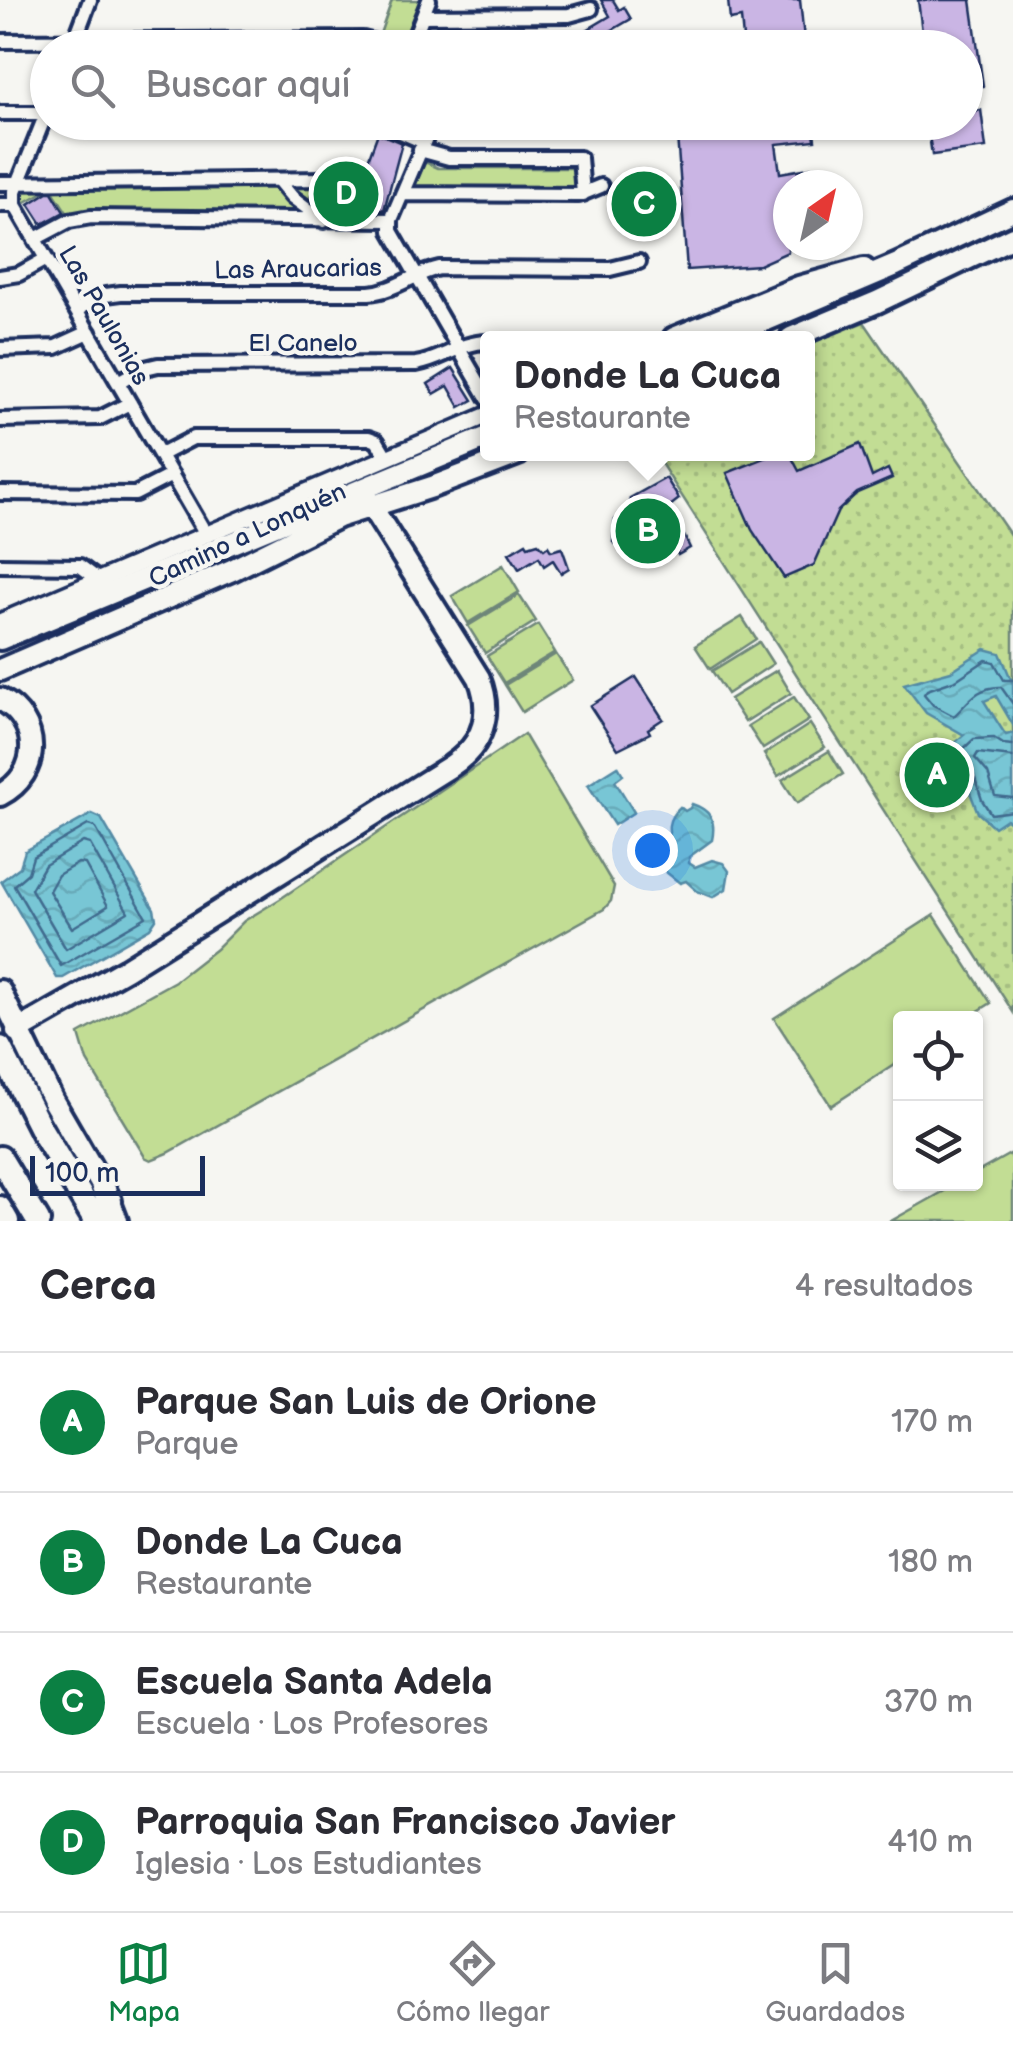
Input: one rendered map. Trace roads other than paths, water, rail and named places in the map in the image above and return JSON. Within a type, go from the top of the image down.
[{"type":"highway","points":[[0,1048],[42,1130],[96,1221]]},
{"type":"highway","points":[[0,1158],[38,1221]]},
{"type":"highway","points":[[103,1186],[120,1221]]},
{"type":"main road","points":[[740,331],[1013,210]]},
{"type":"main road","points":[[808,331],[1013,237]]},
{"type":"main road","points":[[691,331],[822,278],[896,265]]},
{"type":"main road","name":"Camino a Lonquén","points":[[0,640],[365,498],[480,442]]},
{"type":"main road","name":"Camino a Lonquén","points":[[0,670],[158,604],[338,517],[365,498],[432,486],[499,461]]},
{"type":"main road","points":[[17,1031],[240,898],[451,766],[473,746],[486,714],[479,678],[365,498]]},
{"type":"main road","points":[[0,699],[23,718],[32,745],[22,780],[0,795]]},
{"type":"main road","points":[[0,990],[53,1101],[103,1186]]},
{"type":"main road","points":[[0,1207],[8,1221]]},
{"type":"street","points":[[78,30],[90,0]]},
{"type":"street","points":[[417,30],[429,0]]},
{"type":"street","points":[[423,16],[569,15],[591,8]]},
{"type":"street","points":[[0,40],[30,42]]},
{"type":"street","points":[[0,113],[30,112]]},
{"type":"street","points":[[0,205],[15,205],[19,182],[36,140]]},
{"type":"street","points":[[411,140],[449,158],[580,158],[584,194]]},
{"type":"street","points":[[423,140],[391,220],[391,231],[480,385]]},
{"type":"street","points":[[0,182],[324,179]]},
{"type":"street","points":[[278,180],[292,197],[325,222]]},
{"type":"street","points":[[402,194],[584,194],[602,186]]},
{"type":"street","name":"Las Paulonias","points":[[15,205],[208,536]]},
{"type":"street","points":[[35,239],[68,221],[91,217],[391,220]]},
{"type":"street","points":[[0,277],[19,274],[46,259]]},
{"type":"street","name":"Las Araucarias","points":[[76,310],[121,292],[369,293],[389,290],[439,268],[610,269],[639,262]]},
{"type":"street","points":[[0,348],[56,347],[89,332]]},
{"type":"street","name":"El Canelo","points":[[118,382],[158,365],[416,364],[458,347],[480,343]]},
{"type":"street","points":[[0,420],[100,418],[130,403]]},
{"type":"street","name":"Camino a Lonquén","points":[[0,622],[480,418]]},
{"type":"street","points":[[160,454],[193,438],[369,438],[379,444],[387,458]]},
{"type":"street","points":[[0,493],[136,494],[172,475]]},
{"type":"street","points":[[0,565],[80,566],[99,580]]},
{"type":"water","points":[[985,649],[1000,653],[1013,684],[1013,725],[996,696],[984,701],[1006,735],[1013,733],[1013,824],[1006,819],[994,827],[978,813],[966,782],[947,788],[931,762],[964,735],[926,713],[904,684],[951,671]]},
{"type":"water","points":[[618,766],[623,775],[615,781],[634,812],[614,825],[588,785]]},
{"type":"water","points":[[692,804],[708,813],[713,833],[712,840],[689,857],[689,863],[695,867],[712,860],[723,863],[729,871],[726,889],[713,897],[686,881],[680,883],[666,872],[665,865],[674,854],[671,818],[680,807],[685,811]]},
{"type":"water","points":[[92,814],[101,818],[154,909],[156,919],[150,928],[57,978],[1,881],[20,867],[25,851]]},
{"type":"place","name":"Parroquia San Francisco Javier","points":[[346,194]]},
{"type":"place","name":"Escuela Santa Adela","points":[[644,204]]},
{"type":"place","name":"Donde La Cuca","points":[[648,531]]},
{"type":"place","name":"Parque San Luis de Orione","points":[[937,775]]}]
